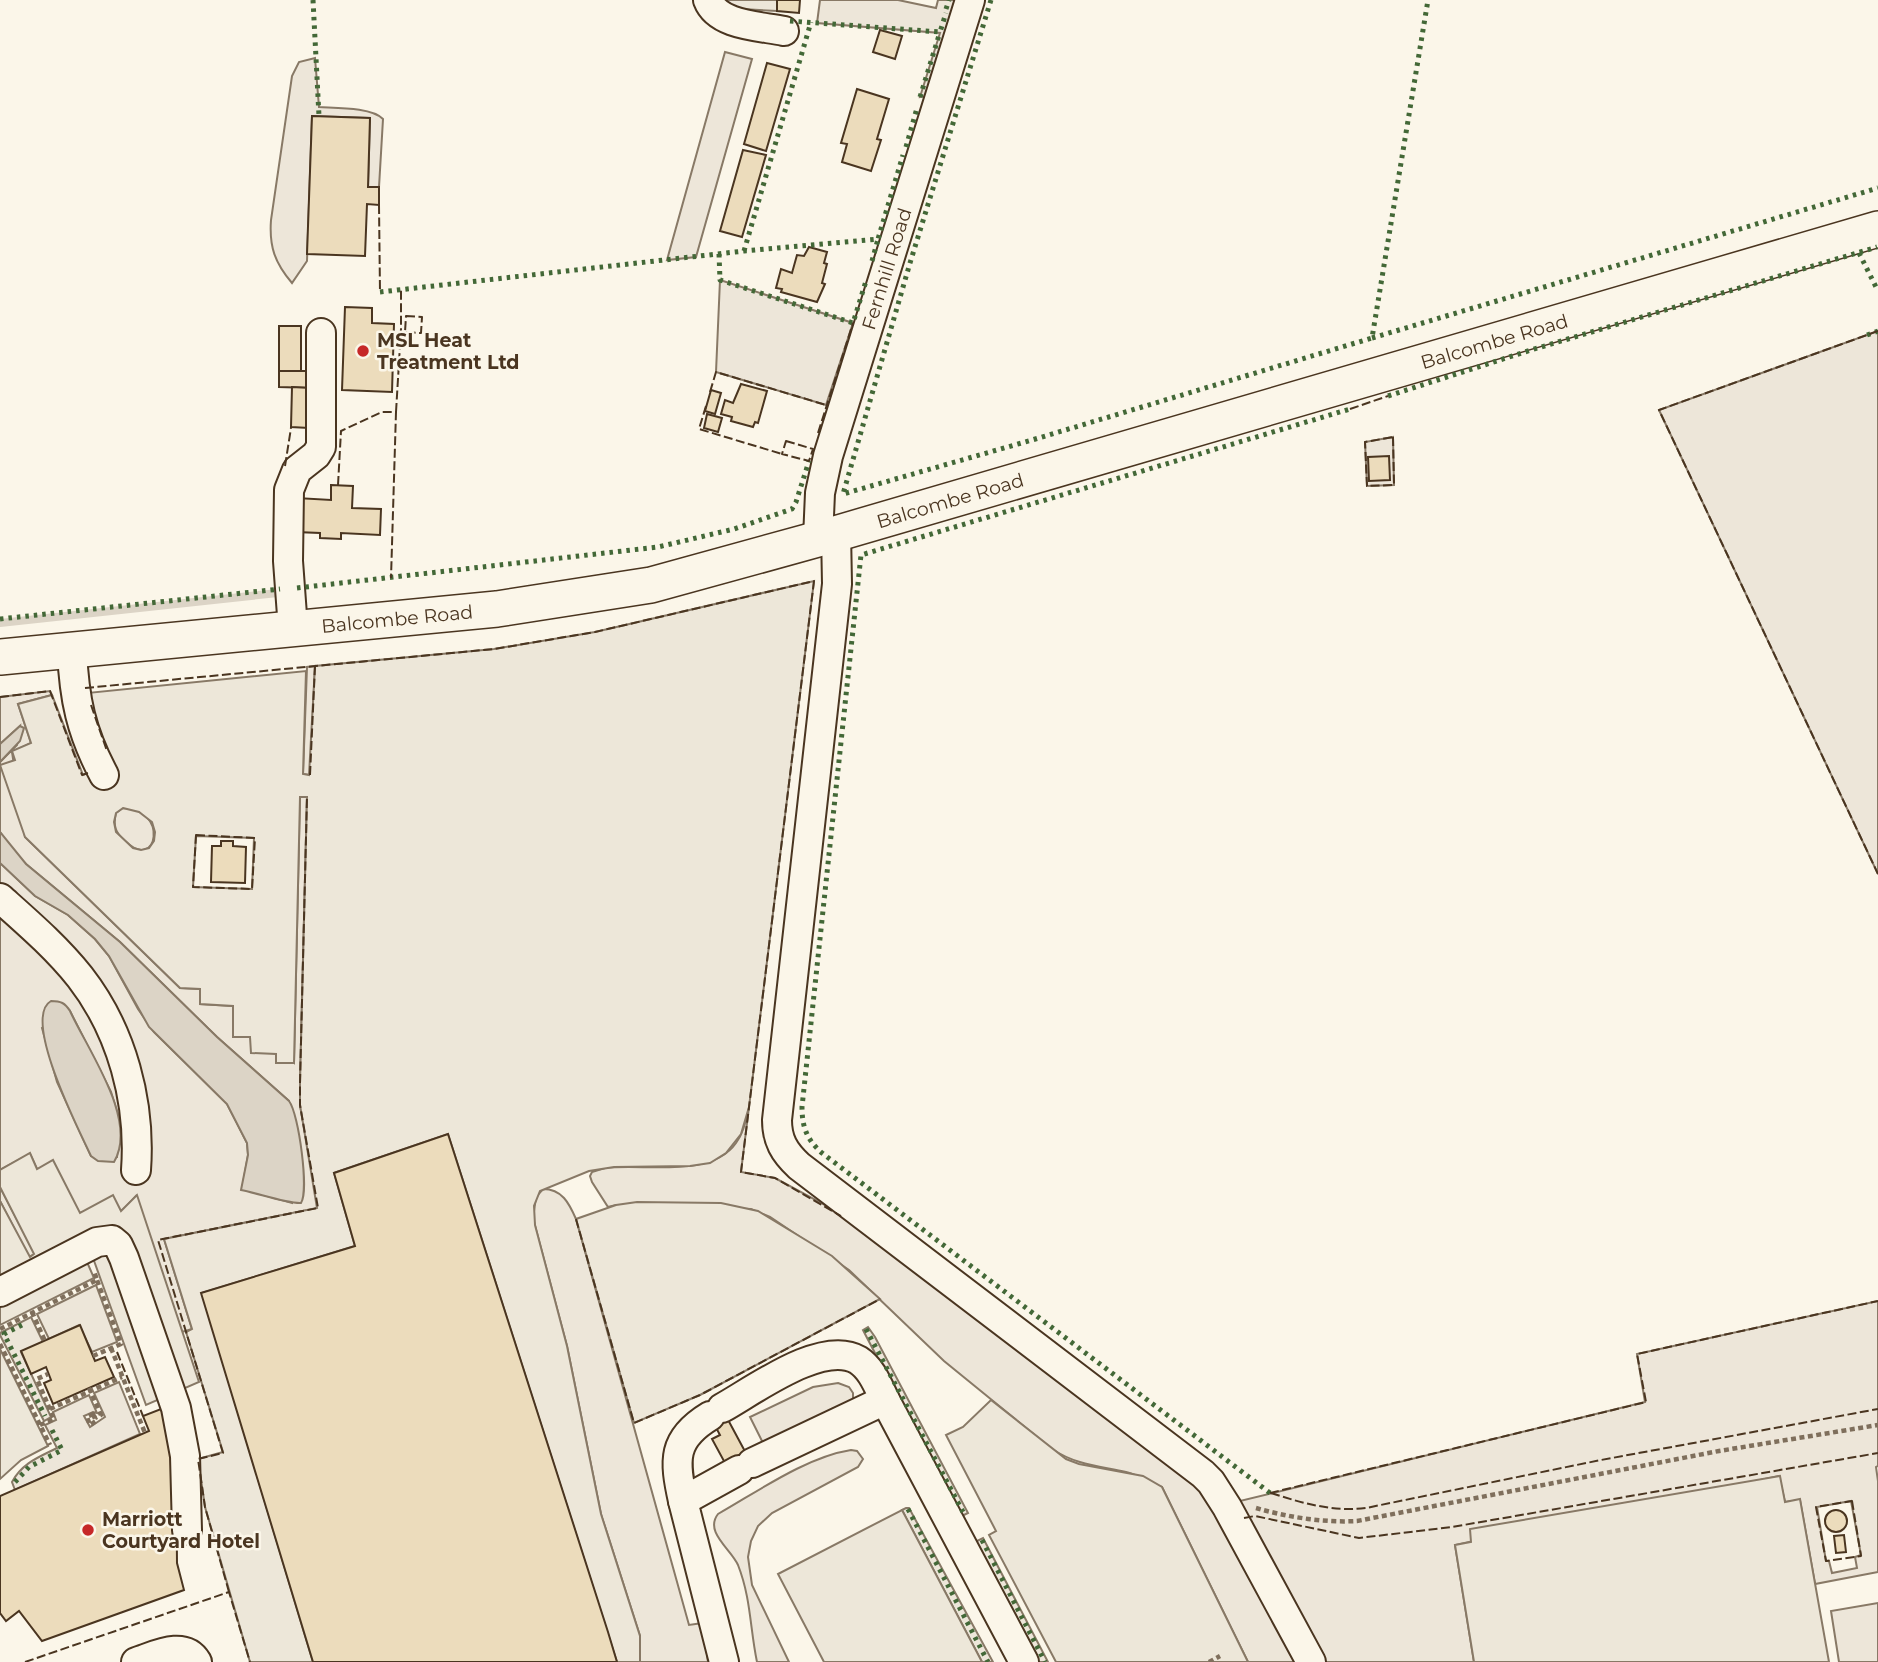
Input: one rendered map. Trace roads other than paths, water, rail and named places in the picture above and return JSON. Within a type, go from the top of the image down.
[{"type":"main road","name":"Balcombe Road","points":[[0,657],[497,610],[651,585],[1878,229]]},
{"type":"street","points":[[708,0],[713,9],[726,18],[784,31]]},
{"type":"street","name":"Fernhill Road","points":[[970,0],[828,456],[820,493],[837,584],[777,1131],[782,1148],[799,1166],[1203,1474],[1227,1507],[1311,1662]]},
{"type":"street","points":[[293,629],[288,561],[289,490],[297,470],[317,455],[322,443],[321,332]]},
{"type":"street","points":[[72,650],[73,689],[91,750],[104,775]]},
{"type":"street","points":[[0,898],[42,935],[66,961],[81,979],[101,1012],[132,1091],[137,1125],[136,1170]]},
{"type":"street","points":[[0,1292],[101,1240],[112,1240],[118,1245],[176,1408],[185,1456],[187,1530]]},
{"type":"street","points":[[724,1662],[683,1501],[678,1464],[681,1444],[690,1429],[716,1412],[793,1368],[828,1355],[849,1356],[863,1364],[874,1377],[1024,1662]]},
{"type":"street","points":[[683,1501],[745,1467],[886,1400]]},
{"type":"street","points":[[136,1662],[178,1650],[190,1654],[197,1662]]},
{"type":"waterway","points":[[0,623],[278,593]]},
{"type":"place","name":"MSL Heat Treatment Ltd","points":[[363,351]]},
{"type":"place","name":"Marriott Courtyard Hotel","points":[[88,1530]]}]
